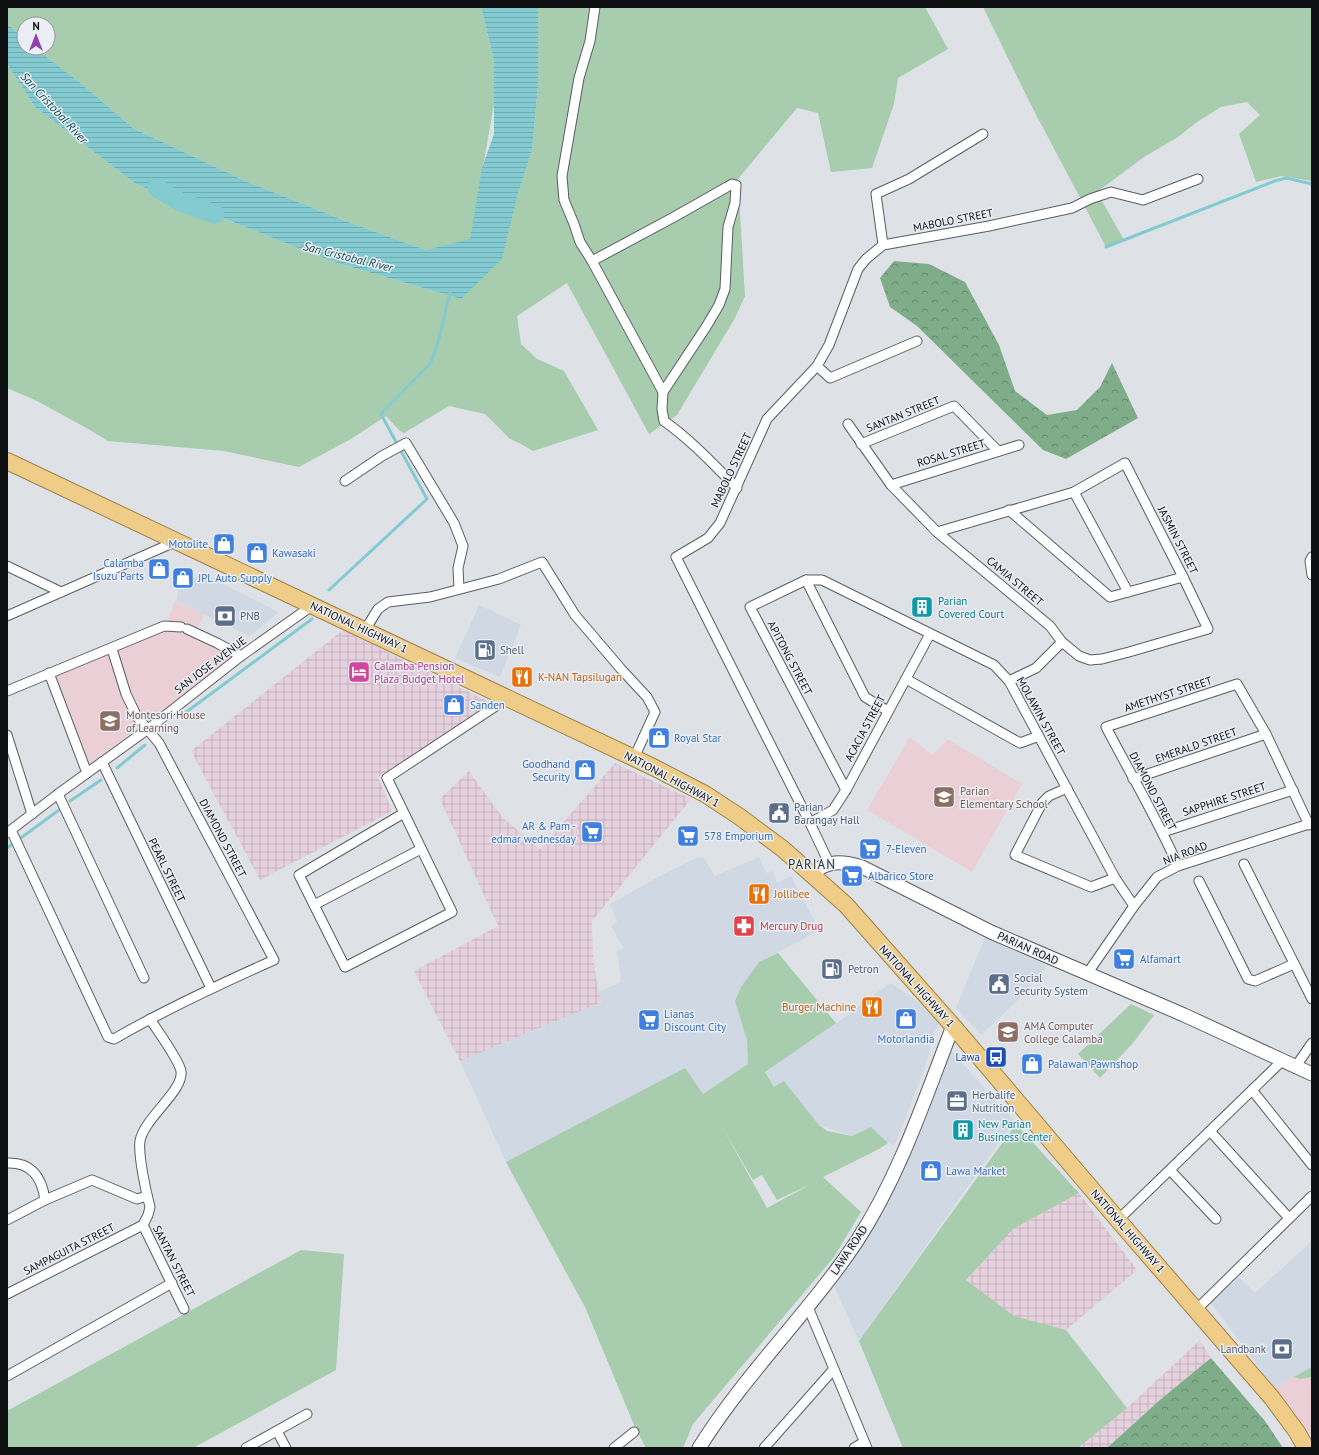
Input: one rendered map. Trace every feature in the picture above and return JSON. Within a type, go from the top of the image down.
[{"type":"highway","name":"NATIONAL HIGHWAY 1","points":[[7,461],[634,758],[705,794],[778,845],[846,906],[953,1026],[1272,1398],[1297,1432],[1306,1448]]},
{"type":"main road","points":[[812,874],[818,868],[829,863]]},
{"type":"main road","name":"PARIAN ROAD","points":[[829,863],[846,863],[862,867],[992,932],[1184,1015],[1312,1074]]},
{"type":"main road","name":"LAWA ROAD","points":[[699,1448],[720,1415],[808,1307],[858,1240],[896,1170],[953,1026]]},
{"type":"street","points":[[595,7],[590,41],[579,78],[562,176],[564,200],[580,242],[592,261],[663,392]]},
{"type":"street","points":[[883,245],[876,194],[909,179],[983,134]]},
{"type":"street","name":"MABOLO STREET","points":[[829,863],[676,557],[708,538],[720,523],[767,419],[818,366],[829,345],[858,270],[866,259],[883,245],[989,226],[1072,208],[1090,199],[1111,192],[1143,200],[1198,179]]},
{"type":"street","points":[[592,261],[674,217],[727,186],[736,184],[735,203],[728,227],[725,289],[719,305],[663,392],[662,409],[664,421],[676,429],[699,450],[736,488]]},
{"type":"street","points":[[818,366],[830,378],[917,341]]},
{"type":"street","name":"SANTAN STREET","points":[[861,444],[954,406],[998,451]]},
{"type":"street","name":"CAMIA STREET","points":[[848,424],[891,485],[937,532],[1050,626],[1062,642],[1079,656],[1090,660],[1102,659],[1208,629]]},
{"type":"street","points":[[345,481],[382,456],[406,443],[454,523],[463,546],[458,568],[458,589]]},
{"type":"street","name":"ROSAL STREET","points":[[891,485],[1019,445]]},
{"type":"street","name":"JASMIN STREET","points":[[1074,492],[1125,463],[1183,576],[1208,629]]},
{"type":"street","points":[[937,532],[1074,492],[1128,592]]},
{"type":"street","points":[[1009,510],[1110,597],[1183,576]]},
{"type":"street","points":[[7,616],[177,541]]},
{"type":"street","points":[[1312,557],[1310,562],[1312,575]]},
{"type":"street","points":[[366,630],[378,609],[388,602],[430,597],[499,579],[542,562],[575,615],[647,697],[654,712],[634,758]]},
{"type":"street","points":[[7,566],[61,592]]},
{"type":"street","points":[[806,580],[865,697],[888,711]]},
{"type":"street","name":"APITONG STREET","points":[[822,580],[806,580],[750,607],[846,790]]},
{"type":"street","name":"MOLAWIN STREET","points":[[822,580],[994,665],[1009,681],[1115,878],[1134,906]]},
{"type":"street","name":"SAN JOSE AVENUE","points":[[9,832],[241,656],[313,605]]},
{"type":"street","points":[[7,691],[112,649],[164,626],[184,628],[241,656]]},
{"type":"street","name":"ACACIA STREET","points":[[810,823],[832,810],[846,790],[930,634]]},
{"type":"street","points":[[1009,681],[1036,668],[1062,642]]},
{"type":"street","name":"DIAMOND STREET","points":[[112,649],[126,694],[137,717],[160,743],[274,960],[211,988]]},
{"type":"street","points":[[49,673],[88,773]]},
{"type":"street","points":[[906,679],[1020,743],[1039,736]]},
{"type":"street","name":"AMETHYST STREET","points":[[1106,727],[1237,684],[1266,734]]},
{"type":"street","points":[[404,813],[299,875],[345,967],[452,912],[421,849],[404,813],[387,778],[508,698]]},
{"type":"street","name":"DIAMOND STREET","points":[[1106,727],[1163,832],[1178,866]]},
{"type":"street","points":[[1266,734],[1310,824]]},
{"type":"street","name":"EMERALD STREET","points":[[1133,779],[1266,734]]},
{"type":"street","points":[[7,735],[32,814]]},
{"type":"street","name":"PEARL STREET","points":[[102,762],[211,988]]},
{"type":"street","points":[[1067,788],[1049,796],[1042,803],[1015,855],[1092,887],[1115,878]]},
{"type":"street","name":"SAPPHIRE STREET","points":[[1163,832],[1293,790]]},
{"type":"street","points":[[58,794],[144,978]]},
{"type":"street","name":"NIA ROAD","points":[[1088,974],[1134,906],[1157,877],[1178,866],[1310,824]]},
{"type":"street","points":[[9,832],[108,1037],[114,1039],[211,988]]},
{"type":"street","points":[[314,905],[421,849]]},
{"type":"street","points":[[1244,864],[1312,999]]},
{"type":"street","points":[[1199,881],[1248,979],[1255,982],[1294,964]]},
{"type":"street","points":[[142,1225],[148,1215],[150,1207],[147,1196],[140,1141],[147,1125],[179,1083],[181,1072],[177,1062],[150,1019]]},
{"type":"street","points":[[1296,1066],[1312,1043]]},
{"type":"street","points":[[1118,1220],[1283,1060]]},
{"type":"street","points":[[1252,1090],[1312,1165]]},
{"type":"street","points":[[1210,1131],[1289,1218]]},
{"type":"street","points":[[7,1163],[25,1166],[36,1174],[43,1186],[45,1200]]},
{"type":"street","points":[[1170,1170],[1216,1219]]},
{"type":"street","points":[[7,1220],[45,1200],[92,1180],[137,1199],[147,1196]]},
{"type":"street","points":[[1196,1310],[1312,1196]]},
{"type":"street","name":"SANTAN STREET","points":[[142,1225],[184,1309]]},
{"type":"street","name":"SAMPAGUITA STREET","points":[[7,1294],[142,1225]]},
{"type":"street","points":[[7,1376],[172,1283]]},
{"type":"street","points":[[808,1307],[833,1370],[866,1445],[854,1448]]},
{"type":"street","points":[[764,1448],[833,1370]]},
{"type":"street","points":[[246,1448],[307,1414]]},
{"type":"street","points":[[277,1431],[286,1448]]},
{"type":"street","points":[[614,1448],[634,1432]]},
{"type":"shaded area","points":[[204,574],[278,612],[250,636],[176,601],[180,583]]},
{"type":"shaded area","name":"Montesori House of Learning","points":[[175,601],[204,614],[195,634],[235,655],[235,658],[88,765],[54,677],[164,631]]},
{"type":"shaded area","points":[[479,605],[521,625],[500,677],[455,658]]},
{"type":"shaded area","points":[[343,630],[493,704],[378,777],[392,811],[260,880],[191,751]]},
{"type":"shaded area","name":"Parian Elementary School","points":[[910,737],[932,755],[948,739],[1022,784],[972,872],[867,810]]},
{"type":"shaded area","points":[[615,763],[691,799],[592,921],[593,956],[598,992],[604,1001],[460,1061],[414,971],[498,926],[440,799],[469,771],[502,817],[540,849]]},
{"type":"shaded area","name":"Lianas Discount City","points":[[703,857],[715,876],[759,857],[766,873],[773,871],[777,883],[791,876],[819,929],[802,940],[759,962],[735,1001],[747,1040],[748,1064],[703,1094],[685,1069],[652,1088],[506,1162],[460,1061],[604,1001],[598,992],[621,982],[617,951],[624,948],[611,926],[617,922],[610,904],[660,876],[696,858]]},
{"type":"shaded area","name":"Social Security System","points":[[985,937],[1047,966],[1015,1003],[981,1035],[956,1008]]},
{"type":"shaded area","points":[[891,983],[942,1019],[934,1033],[926,1064],[895,1145],[888,1143],[871,1127],[852,1136],[819,1125],[784,1081],[774,1087],[765,1071],[847,1016]]},
{"type":"shaded area","points":[[952,1052],[1014,1121],[859,1341],[834,1286],[862,1245],[891,1196],[913,1148],[944,1061]]},
{"type":"shaded area","points":[[1079,1193],[1137,1270],[1066,1330],[1013,1316],[966,1280],[1013,1229]]},
{"type":"shaded area","points":[[1312,1241],[1312,1367],[1275,1388],[1211,1303],[1239,1277],[1255,1293]]},
{"type":"shaded area","points":[[1200,1340],[1211,1358],[1161,1399],[1107,1448],[1078,1448],[1127,1408]]},
{"type":"shaded area","points":[[1312,1367],[1312,1436],[1275,1388]]},
{"type":"green space","points":[[7,7],[481,7],[494,61],[494,104],[470,240],[426,250],[356,225],[243,180],[133,128],[83,85],[45,56],[56,56],[56,16],[16,16],[16,31],[7,24]]},
{"type":"green space","points":[[538,7],[925,7],[948,49],[898,78],[894,104],[872,168],[831,172],[818,113],[797,108],[738,179],[745,296],[735,318],[677,415],[649,434],[567,283],[517,316],[521,344],[537,359],[564,371],[598,430],[533,451],[510,439],[485,414],[449,406],[404,433],[400,431],[386,416],[351,439],[299,467],[224,451],[108,441],[37,401],[7,388],[7,64],[35,107],[136,184],[334,262],[461,299],[517,197],[532,150],[538,86]]},
{"type":"green space","points":[[983,7],[1312,7],[1312,181],[1281,176],[1256,182],[1239,134],[1260,115],[1247,102],[1221,107],[1197,122],[1178,137],[1144,157],[1097,192],[1124,240],[1106,247],[1031,105]]},
{"type":"green space","points":[[894,261],[929,264],[965,282],[999,345],[1015,391],[1047,415],[1077,410],[1100,387],[1112,363],[1138,418],[1066,459],[1043,450],[917,326],[890,307],[880,278]]},
{"type":"green space","points":[[778,953],[836,1023],[765,1072],[774,1087],[784,1081],[819,1125],[827,1131],[852,1136],[871,1127],[888,1143],[823,1177],[861,1212],[834,1257],[693,1424],[683,1448],[646,1448],[634,1425],[585,1307],[506,1162],[685,1068],[703,1094],[748,1064],[747,1040],[735,1001],[741,987],[759,962]],"holes":[[[721,1125],[753,1180],[762,1175],[777,1200],[811,1184],[767,1208]]]},
{"type":"green space","points":[[1131,1004],[1154,1015],[1133,1043],[1100,1078],[1078,1054]]},
{"type":"green space","points":[[1016,1124],[1079,1193],[1013,1229],[966,1280],[1014,1316],[1066,1330],[1127,1408],[1078,1448],[903,1448],[859,1341]]},
{"type":"green space","points":[[301,1250],[344,1254],[336,1370],[193,1448],[7,1448],[7,1411]]},
{"type":"green space","points":[[1211,1358],[1265,1421],[1283,1448],[1107,1448],[1161,1399]]},
{"type":"green space","points":[[1312,1367],[1312,1377],[1300,1379],[1294,1377]]},
{"type":"water","points":[[481,7],[538,7],[538,86],[532,150],[517,197],[502,259],[461,299],[334,262],[136,184],[35,107],[7,64],[7,24],[16,31],[16,56],[45,56],[83,85],[133,128],[243,180],[356,225],[426,250],[470,239],[482,168],[494,134],[494,61]]},
{"type":"waterway","points":[[1106,247],[1275,181],[1286,178],[1312,184]]},
{"type":"waterway","name":"San Cristobal River","points":[[157,188],[180,202],[215,214]]},
{"type":"waterway","points":[[396,442],[381,414],[430,364],[438,343],[450,292]]},
{"type":"waterway","points":[[329,590],[427,499],[401,451]]},
{"type":"waterway","points":[[181,716],[312,619]]},
{"type":"waterway","points":[[117,768],[145,745]]},
{"type":"waterway","points":[[70,801],[101,780]]},
{"type":"waterway","points":[[7,848],[59,810]]},
{"type":"place","name":"Motolite","points":[[224,544]]},
{"type":"place","name":"Kawasaki","points":[[257,553]]},
{"type":"place","name":"Calamba Isuzu Parts","points":[[159,569]]},
{"type":"place","name":"JPL Auto Supply","points":[[183,578]]},
{"type":"place","name":"Parian Covered Court","points":[[922,607]]},
{"type":"place","name":"PNB","points":[[225,616]]},
{"type":"place","name":"Shell","points":[[485,650]]},
{"type":"place","name":"Calamba Pension Plaza Budget Hotel","points":[[359,672]]},
{"type":"place","name":"K-NAN Tapsilugan","points":[[522,677]]},
{"type":"place","name":"Sanden","points":[[454,705]]},
{"type":"place","name":"Montesori House of Learning","points":[[110,721]]},
{"type":"place","name":"Royal Star","points":[[659,738]]},
{"type":"place","name":"Goodhand Security","points":[[585,770]]},
{"type":"place","name":"Parian Elementary School","points":[[944,797]]},
{"type":"place","name":"Parian Barangay Hall","points":[[779,813]]},
{"type":"place","name":"AR & Pam - edmar wednesday","points":[[592,832]]},
{"type":"place","name":"578 Emporium","points":[[688,836]]},
{"type":"place","name":"7-Eleven","points":[[870,849]]},
{"type":"place","name":"Albarico Store","points":[[852,876]]},
{"type":"place","name":"Jollibee","points":[[759,894]]},
{"type":"place","name":"Mercury Drug","points":[[744,926]]},
{"type":"place","name":"Alfamart","points":[[1124,959]]},
{"type":"place","name":"Petron","points":[[832,969]]},
{"type":"place","name":"Social Security System","points":[[999,984]]},
{"type":"place","name":"Burger Machine","points":[[872,1007]]},
{"type":"place","name":"Motorlandia","points":[[906,1019]]},
{"type":"place","name":"Lianas Discount City","points":[[649,1020]]},
{"type":"place","name":"AMA Computer College Calamba","points":[[1008,1032]]},
{"type":"place","name":"Lawa","points":[[996,1057]]},
{"type":"place","name":"Palawan Pawnshop","points":[[1032,1064]]},
{"type":"place","name":"Herbalife Nutrition","points":[[957,1101]]},
{"type":"place","name":"New Parian Business Center","points":[[963,1130]]},
{"type":"place","name":"Lawa Market","points":[[931,1171]]},
{"type":"place","name":"Landbank","points":[[1282,1349]]},
{"type":"district","name":"PARIAN","points":[[812,864]]}]
